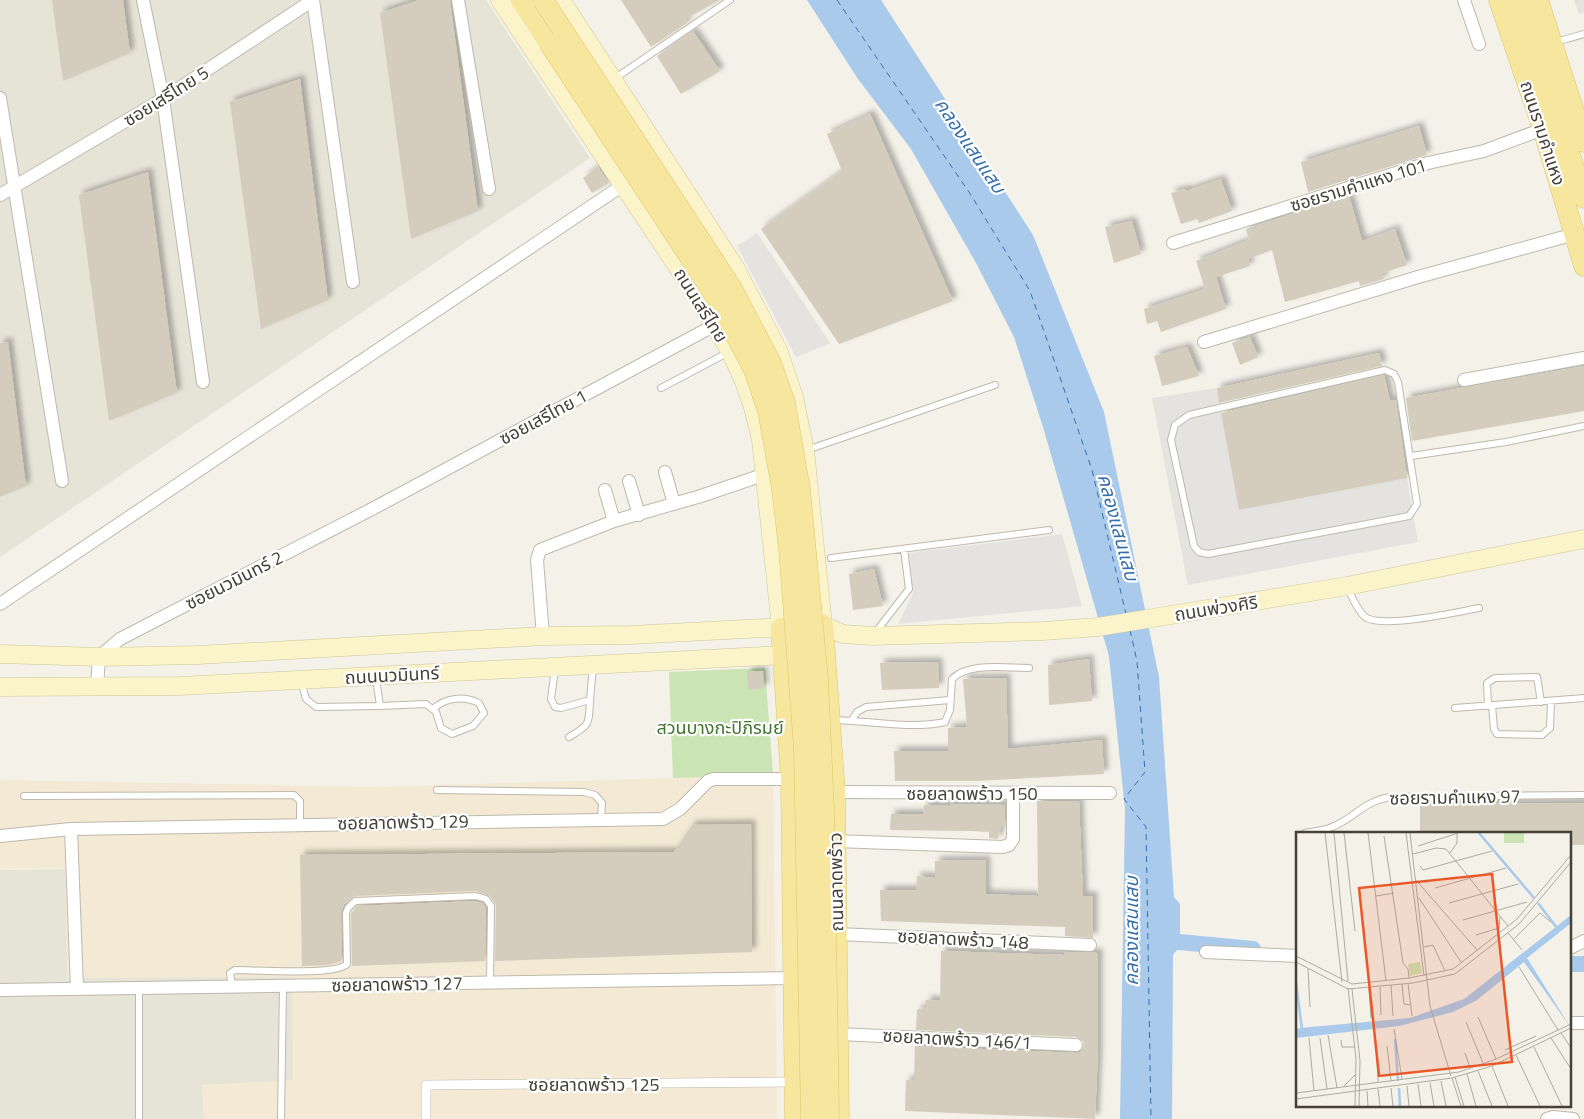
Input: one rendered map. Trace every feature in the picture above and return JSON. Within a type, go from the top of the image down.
[{"type":"main road","name":"ถนนเสรีไทย","points":[[500,0],[715,324],[730,351],[753,407],[766,474],[784,655]]},
{"type":"main road","points":[[521,0],[716,297],[754,370],[768,412],[782,488],[789,548],[804,748],[811,1119]]},
{"type":"main road","points":[[543,0],[731,287],[771,363],[784,403],[800,489],[818,680],[824,810],[830,1119]]},
{"type":"main road","points":[[561,0],[736,270],[767,325],[787,375],[805,451],[825,646]]},
{"type":"main road","name":"ถนนรามคำแหง","points":[[1499,0],[1543,129],[1584,266]]},
{"type":"main road","name":"ถนนรามคำแหง","points":[[1518,0],[1584,198]]},
{"type":"main road","name":"ถนนรามคำแหง","points":[[1538,0],[1552,44],[1580,113],[1584,142]]},
{"type":"main road","name":"ถนนพ่วงศิริ","points":[[781,628],[823,626],[843,634],[873,636],[1043,631],[1100,627],[1346,586],[1584,539]]},
{"type":"main road","name":"ถนนนวมินทร์","points":[[0,654],[99,657],[198,655],[543,636],[592,636],[781,628]]},
{"type":"main road","points":[[795,1119],[791,779],[784,655],[825,646],[843,634]]},
{"type":"main road","points":[[592,636],[594,665]]},
{"type":"main road","name":"ถนนลาดพร้าว","points":[[825,646],[834,792],[839,1119]]},
{"type":"main road","name":"ถนนนวมินทร์","points":[[0,687],[97,688],[190,686],[784,655]]},
{"type":"street","points":[[143,0],[163,99],[203,382]]},
{"type":"street","points":[[313,0],[353,282]]},
{"type":"street","name":"ซอยเสรีไทย 5","points":[[0,195],[163,99],[313,0]]},
{"type":"street","points":[[458,0],[489,189]]},
{"type":"street","points":[[1464,0],[1479,44]]},
{"type":"street","points":[[0,98],[62,481]]},
{"type":"street","name":"ซอยรามคำแหง 101","points":[[1173,243],[1428,163],[1484,151],[1543,129]]},
{"type":"street","points":[[0,604],[623,185]]},
{"type":"street","points":[[1204,342],[1418,277],[1575,234]]},
{"type":"street","name":"ซอยเสรีไทย 1","points":[[372,509],[715,324]]},
{"type":"street","points":[[1464,380],[1584,358]]},
{"type":"street","points":[[665,472],[674,504]]},
{"type":"street","points":[[543,636],[538,552],[614,521],[766,474]]},
{"type":"street","points":[[629,481],[640,514]]},
{"type":"street","points":[[605,490],[614,521]]},
{"type":"street","name":"ซอยนวมินทร์ 2","points":[[99,657],[120,639],[372,509]]},
{"type":"street","points":[[97,688],[99,657]]},
{"type":"street","name":"ซอยลาดพร้าว 129","points":[[0,836],[71,829],[300,824],[601,822],[663,819],[676,812],[714,778],[791,779]]},
{"type":"street","name":"ซอยลาดพร้าว 150","points":[[834,792],[1110,793]]},
{"type":"street","points":[[835,841],[1003,847],[1009,845],[1013,839],[1013,794]]},
{"type":"street","points":[[71,829],[77,989]]},
{"type":"street","name":"ซอยลาดพร้าว 148","points":[[836,934],[1090,945]]},
{"type":"street","points":[[1572,947],[1584,941]]},
{"type":"street","points":[[1206,952],[1296,956]]},
{"type":"street","name":"ซอยลาดพร้าว 127","points":[[0,990],[794,978]]},
{"type":"street","name":"ซอยลาดพร้าว 146/1","points":[[838,1034],[1076,1045]]},
{"type":"street","name":"ซอยลาดพร้าว 125","points":[[426,1119],[426,1085],[795,1082]]},
{"type":"street","points":[[1547,1119],[1553,1117],[1573,1119]]},
{"type":"lane","points":[[613,80],[730,0]]},
{"type":"lane","points":[[1552,44],[1584,34]]},
{"type":"lane","points":[[661,388],[730,351]]},
{"type":"lane","points":[[1385,370],[1394,374],[1398,382],[1411,456],[1418,504],[1409,516],[1208,554],[1199,552],[1194,546],[1170,440],[1175,425],[1189,415],[1385,370]]},
{"type":"lane","points":[[805,451],[994,385]]},
{"type":"lane","points":[[1411,456],[1506,442],[1584,426]]},
{"type":"lane","points":[[831,558],[1049,530]]},
{"type":"lane","points":[[873,636],[909,589],[904,549]]},
{"type":"lane","points":[[1346,586],[1366,618],[1379,621],[1394,622],[1479,608]]},
{"type":"lane","points":[[569,737],[586,727],[589,723],[594,665]]},
{"type":"lane","points":[[556,666],[551,699],[555,707],[561,708],[590,700]]},
{"type":"lane","points":[[831,720],[852,720],[873,724],[937,724],[945,722],[949,717],[952,680],[966,670],[1028,668]]},
{"type":"lane","points":[[376,676],[380,706]]},
{"type":"lane","points":[[1541,702],[1537,677],[1495,678],[1487,684],[1494,729],[1497,734],[1542,735],[1550,728],[1551,701]]},
{"type":"lane","points":[[301,679],[306,699],[316,707],[426,704],[434,709],[441,728],[452,734],[473,726],[484,713],[479,703],[461,699],[447,700],[434,709]]},
{"type":"lane","points":[[1455,708],[1584,698]]},
{"type":"lane","points":[[852,720],[857,712],[866,707],[950,700]]},
{"type":"lane","points":[[437,790],[584,792],[595,795],[602,803],[601,822]]},
{"type":"lane","points":[[24,796],[294,795],[300,801],[300,824]]},
{"type":"lane","name":"ซอยรามคำแหง 97","points":[[1309,832],[1330,828],[1363,806],[1377,799],[1390,797],[1584,795]]},
{"type":"lane","points":[[232,987],[230,973],[235,970],[321,972],[344,968],[347,964],[346,913],[355,901],[476,896],[486,899],[491,906],[490,982]]},
{"type":"lane","points":[[281,1119],[282,986]]},
{"type":"lane","points":[[139,988],[139,1119]]},
{"type":"shaded area","points":[[0,0],[486,0],[590,158],[0,557]]},
{"type":"shaded area","points":[[1574,0],[1584,0],[1584,12],[1579,14]]},
{"type":"shaded area","points":[[757,233],[831,343],[796,357],[737,246]]},
{"type":"shaded area","points":[[1217,388],[1239,510],[1407,478],[1418,542],[1188,585],[1152,398]]},
{"type":"shaded area","points":[[1062,534],[1082,606],[898,624],[913,593],[909,553]]},
{"type":"shaded area","points":[[773,775],[777,1119],[204,1119],[202,1085],[293,1080],[292,977],[67,978],[65,868],[0,869],[0,780],[379,787]]},
{"type":"shaded area","points":[[72,869],[293,971],[294,1081],[202,1085],[204,1119],[0,1119],[0,870]]},
{"type":"green space","name":"สวนบางกะปิภิรมย์","points":[[765,668],[773,775],[673,778],[669,672]]},
{"type":"water","name":"คลองแสนแสบ","points":[[807,0],[881,0],[1033,235],[1104,412],[1159,677],[1174,897],[1180,904],[1180,946],[1173,955],[1172,1119],[1120,1119],[1125,809],[1109,656],[1043,427],[1014,337],[976,263],[911,149],[858,79]]},
{"type":"building","points":[[52,0],[123,0],[130,53],[63,81]]},
{"type":"building","points":[[419,0],[450,0],[478,211],[411,239],[380,13]]},
{"type":"building","points":[[621,0],[720,0],[685,19],[687,23],[651,47]]},
{"type":"building","points":[[693,31],[720,71],[681,94],[657,56]]},
{"type":"building","points":[[300,79],[328,300],[261,329],[230,102]]},
{"type":"building","points":[[870,114],[953,301],[839,344],[761,229],[842,171],[827,134]]},
{"type":"building","points":[[1419,126],[1427,155],[1308,192],[1301,162]]},
{"type":"building","points":[[598,167],[609,183],[592,193],[583,178]]},
{"type":"building","points":[[148,172],[177,393],[109,421],[79,195]]},
{"type":"building","points":[[1221,179],[1232,211],[1199,223],[1197,219],[1181,224],[1171,193],[1185,189],[1186,191]]},
{"type":"building","points":[[1349,196],[1362,241],[1395,229],[1407,265],[1382,273],[1384,279],[1360,286],[1359,281],[1285,302],[1272,250],[1248,259],[1250,266],[1216,277],[1226,309],[1161,332],[1157,321],[1147,324],[1144,309],[1205,289],[1196,261],[1249,240],[1246,229]]},
{"type":"building","points":[[1132,221],[1141,254],[1114,263],[1105,227]]},
{"type":"building","points":[[1250,337],[1258,357],[1240,365],[1232,343]]},
{"type":"building","points":[[8,342],[26,486],[0,497],[0,343]]},
{"type":"building","points":[[1187,347],[1199,376],[1162,386],[1154,356]]},
{"type":"building","points":[[1379,353],[1382,366],[1219,403],[1217,388]]},
{"type":"building","points":[[1584,366],[1584,411],[1412,441],[1406,398]]},
{"type":"building","points":[[1384,375],[1390,401],[1396,400],[1407,478],[1239,510],[1221,413]]},
{"type":"building","points":[[874,569],[883,606],[853,610],[849,574]]},
{"type":"building","points":[[1089,659],[1092,701],[1049,705],[1048,665]]},
{"type":"building","points":[[938,662],[939,688],[882,690],[880,663]]},
{"type":"building","points":[[747,671],[763,671],[764,688],[748,690]]},
{"type":"building","points":[[1006,678],[1008,749],[1102,740],[1104,774],[975,781],[895,781],[894,751],[948,751],[948,728],[967,727],[963,679]]},
{"type":"building","points":[[1037,801],[1079,801],[1083,896],[1093,896],[1093,938],[1065,936],[1065,927],[881,921],[880,890],[916,890],[917,876],[935,878],[935,861],[986,860],[986,894],[1038,896]]},
{"type":"building","points":[[1584,803],[1584,845],[1572,845],[1572,832],[1420,832],[1420,804]]},
{"type":"building","points":[[950,804],[1005,805],[1005,826],[1001,825],[998,839],[989,838],[989,832],[890,830],[891,814],[923,814],[924,805],[950,806]]},
{"type":"building","points":[[751,824],[752,952],[495,961],[496,905],[490,896],[476,891],[354,896],[344,904],[341,912],[342,961],[327,965],[302,966],[300,855],[674,852],[692,825]]},
{"type":"building","points":[[475,901],[483,903],[486,908],[485,961],[352,966],[351,914],[357,906]]},
{"type":"building","points":[[941,951],[1064,955],[1064,952],[1098,953],[1098,1050],[1095,1119],[905,1111],[906,1080],[914,1080],[915,1046],[1076,1053],[1080,1052],[1084,1046],[1083,1041],[1076,1037],[916,1030],[917,1010],[926,1007],[926,1000],[940,1001]]},
{"type":"waterway","points":[[1158,940],[1253,949]]},
{"type":"waterway","points":[[1572,964],[1584,964]]},
{"type":"ferry route","points":[[837,0],[969,192],[1030,291],[1092,470],[1126,614]]},
{"type":"ferry route","points":[[1130,630],[1137,661],[1145,772],[1124,799],[1146,827],[1151,1119]]}]
